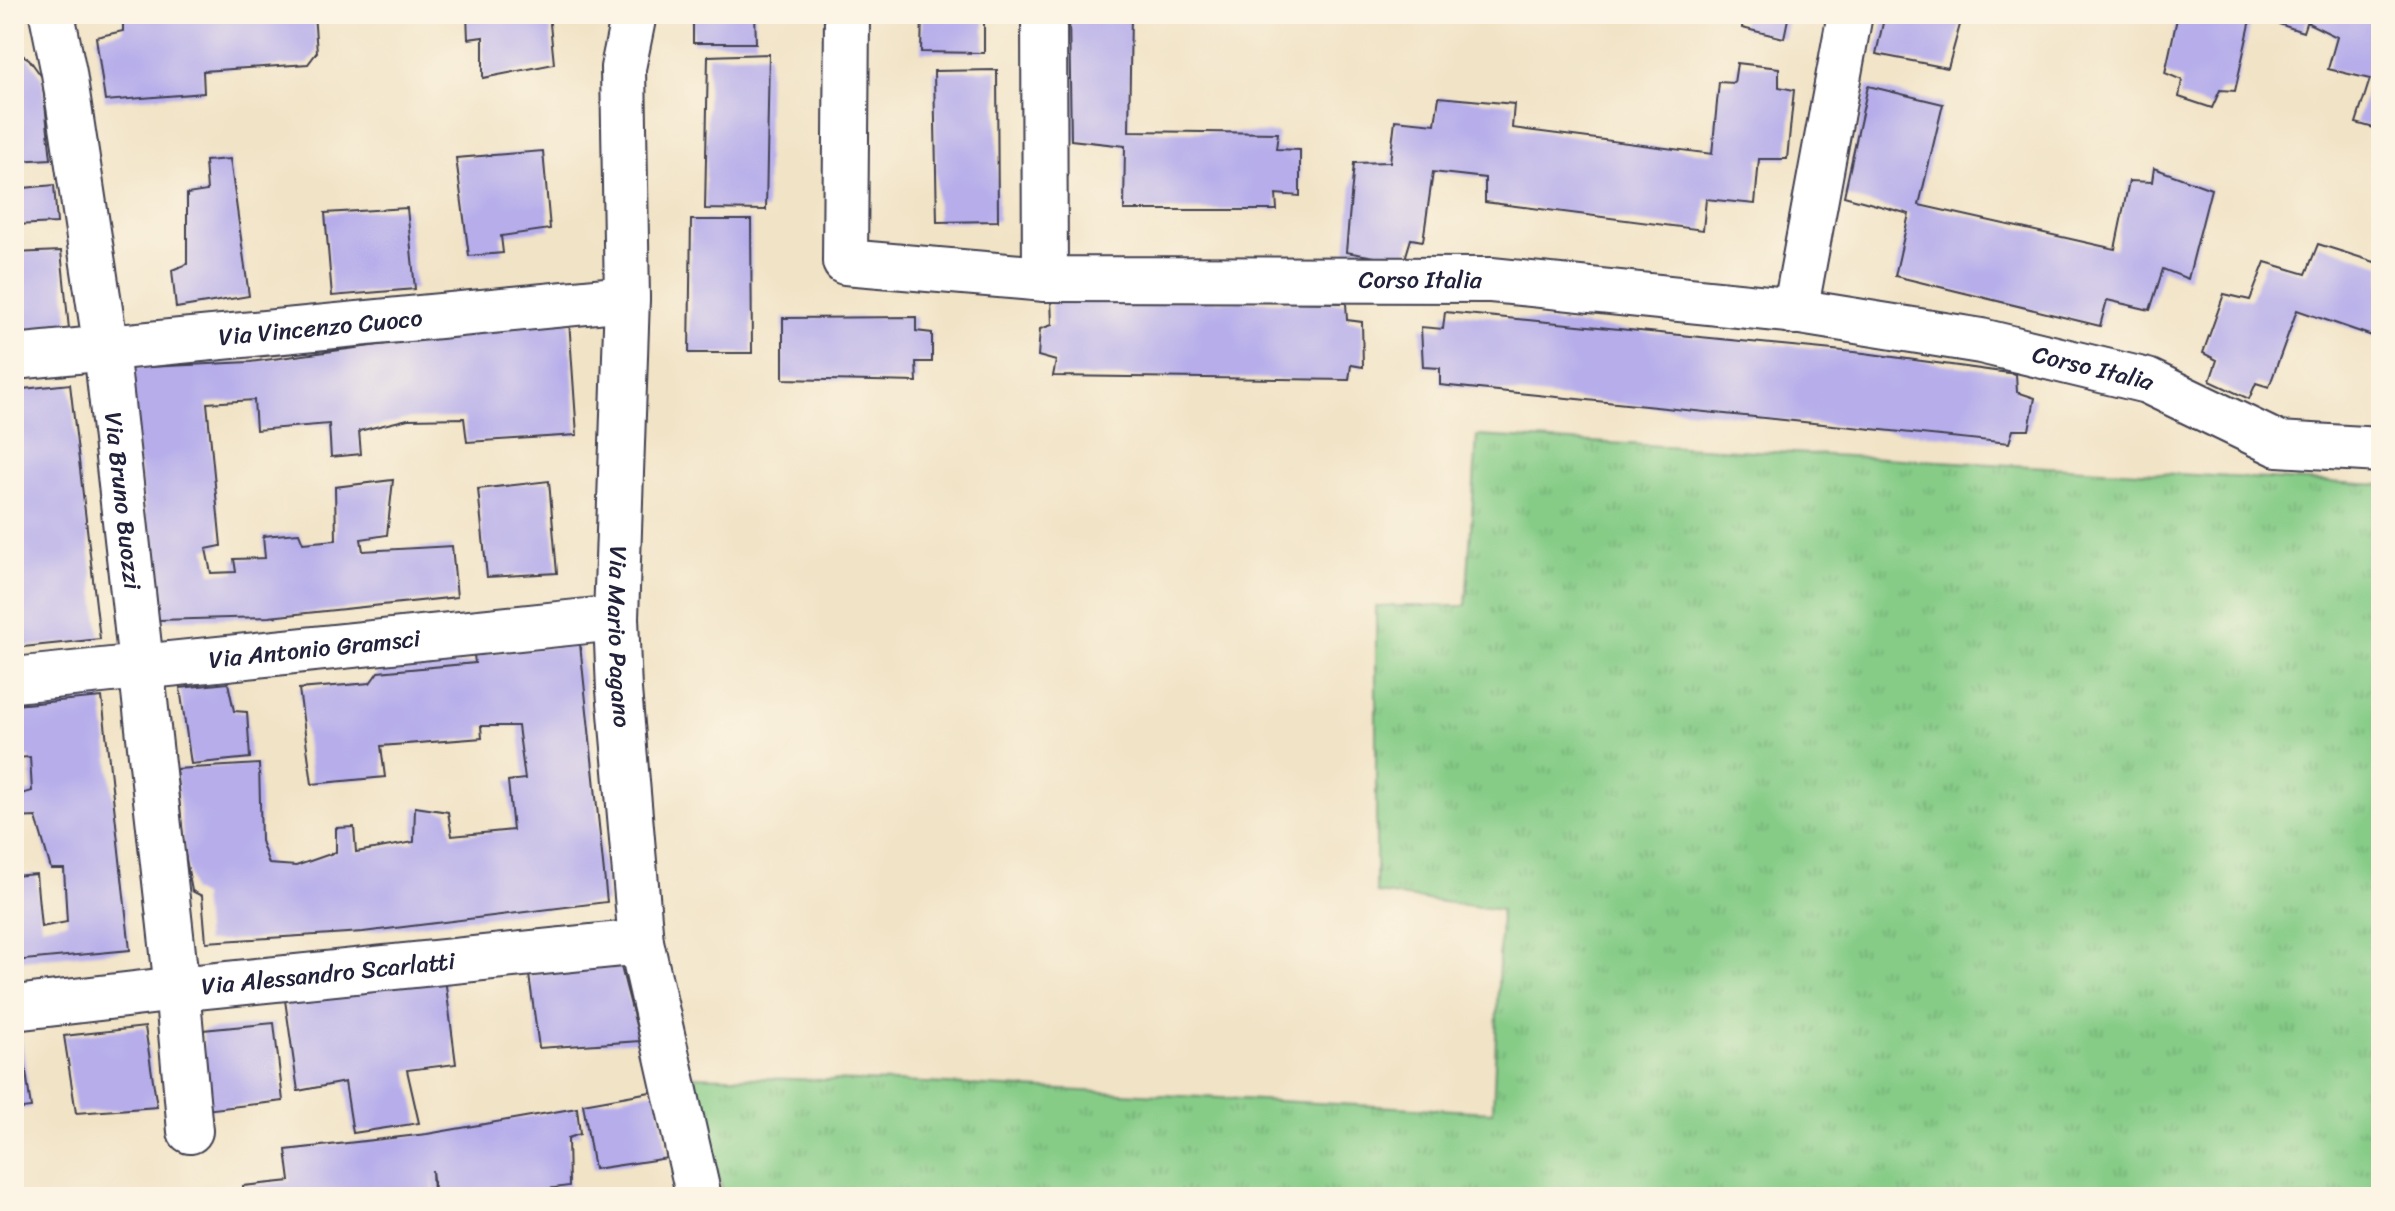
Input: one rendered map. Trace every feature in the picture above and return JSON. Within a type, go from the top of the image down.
[{"type":"street","name":"Via Bruno Buozzi","points":[[52,14],[64,73],[106,349],[190,1131]]},
{"type":"street","name":"Via Mario Pagano","points":[[600,14],[623,68]]},
{"type":"street","name":"Via Mario Pagano","points":[[634,14],[623,68],[627,298],[616,618],[619,690],[641,942],[699,1197]]},
{"type":"street","name":"Corso Italia","points":[[847,14],[845,262],[1045,279],[1491,280],[1795,312],[1981,341],[2147,381],[2278,444],[2381,450]]},
{"type":"street","points":[[1044,14],[1045,279]]},
{"type":"street","points":[[1795,312],[1850,14]]},
{"type":"street","name":"Via Vincenzo Cuoco","points":[[14,357],[627,298]]},
{"type":"street","name":"Via Antonio Gramsci","points":[[14,680],[616,618]]},
{"type":"street","name":"Via Alessandro Scarlatti","points":[[14,1008],[641,942]]},
{"type":"green space","points":[[1477,436],[2381,485],[2381,1197],[724,1197],[693,1076],[927,1083],[1493,1112],[1501,910],[1376,893],[1376,606],[1466,606]]},
{"type":"building","points":[[123,14],[314,14],[317,52],[308,64],[203,71],[204,93],[105,101],[96,37],[123,31]]},
{"type":"building","points":[[467,14],[549,14],[554,64],[483,78],[483,37],[468,39]]},
{"type":"building","points":[[693,14],[755,14],[756,43],[693,43]]},
{"type":"building","points":[[922,14],[984,14],[984,53],[921,52]]},
{"type":"building","points":[[1069,14],[1131,14],[1129,131],[1278,133],[1276,149],[1300,150],[1300,196],[1276,194],[1277,210],[1124,210],[1125,146],[1071,140]]},
{"type":"building","points":[[1743,14],[1789,14],[1784,38],[1742,28]]},
{"type":"building","points":[[1885,14],[1963,14],[1948,68],[1876,54]]},
{"type":"building","points":[[2178,14],[2309,14],[2303,32],[2252,15],[2235,91],[2220,90],[2212,108],[2179,97],[2182,80],[2165,73]]},
{"type":"building","points":[[2311,14],[2381,14],[2381,130],[2356,123],[2370,79],[2328,69],[2337,37],[2308,23]]},
{"type":"building","points":[[14,50],[29,59],[42,77],[51,159],[14,161]]},
{"type":"building","points":[[769,54],[766,210],[705,209],[708,56]]},
{"type":"building","points":[[1737,63],[1779,68],[1779,87],[1794,90],[1787,159],[1759,159],[1755,204],[1706,199],[1703,230],[1485,202],[1485,178],[1433,172],[1423,241],[1411,239],[1404,262],[1346,252],[1354,163],[1390,162],[1395,120],[1435,124],[1439,97],[1514,104],[1512,128],[1712,154],[1719,82],[1734,83]]},
{"type":"building","points":[[997,70],[998,221],[937,222],[934,71]]},
{"type":"building","points":[[1868,86],[1943,104],[1919,205],[2115,249],[2129,181],[2152,182],[2154,168],[2211,189],[2188,279],[2163,269],[2150,310],[2107,300],[2100,326],[1895,276],[1909,214],[1844,196]]},
{"type":"building","points":[[543,151],[550,229],[501,236],[503,253],[469,256],[456,158]]},
{"type":"building","points":[[230,159],[249,296],[176,308],[172,270],[187,264],[187,194],[207,191],[205,161]]},
{"type":"building","points":[[54,185],[57,223],[14,225],[14,189]]},
{"type":"building","points":[[407,208],[415,289],[332,296],[325,213]]},
{"type":"building","points":[[691,220],[751,220],[752,353],[689,353]]},
{"type":"building","points":[[2318,244],[2381,264],[2381,339],[2297,310],[2269,387],[2256,383],[2249,399],[2210,381],[2217,360],[2203,353],[2224,294],[2250,300],[2265,262],[2306,274]]},
{"type":"building","points":[[61,251],[69,329],[14,335],[14,253]]},
{"type":"building","points":[[1051,298],[1346,303],[1347,320],[1362,322],[1363,367],[1351,365],[1349,380],[1053,376],[1056,361],[1038,356],[1040,329],[1052,325]]},
{"type":"building","points":[[1445,312],[1864,353],[2016,374],[2017,392],[2035,398],[2029,430],[2013,430],[2009,443],[1440,385],[1440,368],[1423,367],[1421,327],[1443,329]]},
{"type":"building","points":[[916,317],[916,331],[932,333],[932,362],[916,362],[917,382],[783,379],[783,318]]},
{"type":"building","points":[[569,320],[577,435],[467,442],[464,418],[408,419],[359,431],[361,454],[331,457],[329,424],[256,430],[254,400],[207,403],[221,546],[206,549],[211,573],[236,572],[234,559],[265,558],[263,536],[299,533],[303,543],[336,540],[335,487],[393,480],[387,535],[361,539],[363,551],[452,546],[457,597],[269,617],[158,620],[127,368],[250,362]]},
{"type":"building","points":[[70,384],[100,639],[14,648],[14,492],[21,491],[19,461],[14,461],[14,390]]},
{"type":"building","points":[[549,481],[557,573],[487,577],[478,489]]},
{"type":"building","points":[[580,644],[607,902],[363,932],[206,942],[202,896],[192,891],[184,848],[176,769],[259,764],[261,841],[269,864],[296,866],[336,852],[336,828],[354,827],[356,852],[414,842],[415,807],[448,812],[452,836],[513,830],[508,781],[525,779],[518,726],[481,726],[482,738],[381,746],[385,777],[312,784],[299,689],[370,683],[378,672],[475,663],[474,655]]},
{"type":"building","points":[[228,683],[234,711],[247,712],[250,758],[191,764],[180,688]]},
{"type":"building","points":[[102,697],[130,950],[14,961],[14,876],[36,874],[41,927],[67,922],[64,869],[51,869],[36,817],[14,818],[14,796],[32,791],[30,757],[14,758],[14,705]]},
{"type":"building","points":[[620,963],[640,1041],[539,1048],[529,975]]},
{"type":"building","points":[[445,978],[456,1064],[407,1070],[419,1123],[353,1133],[345,1082],[298,1091],[284,993]]},
{"type":"building","points":[[274,1023],[283,1101],[205,1110],[203,1030]]},
{"type":"building","points":[[145,1027],[157,1107],[76,1113],[64,1036]]},
{"type":"building","points":[[21,1035],[31,1108],[14,1110],[14,1036]]},
{"type":"building","points":[[656,1091],[668,1158],[594,1169],[583,1104]]},
{"type":"building","points":[[577,1108],[580,1134],[568,1138],[569,1186],[491,1197],[435,1197],[432,1170],[433,1195],[244,1197],[243,1186],[290,1181],[286,1150],[427,1134]]}]
